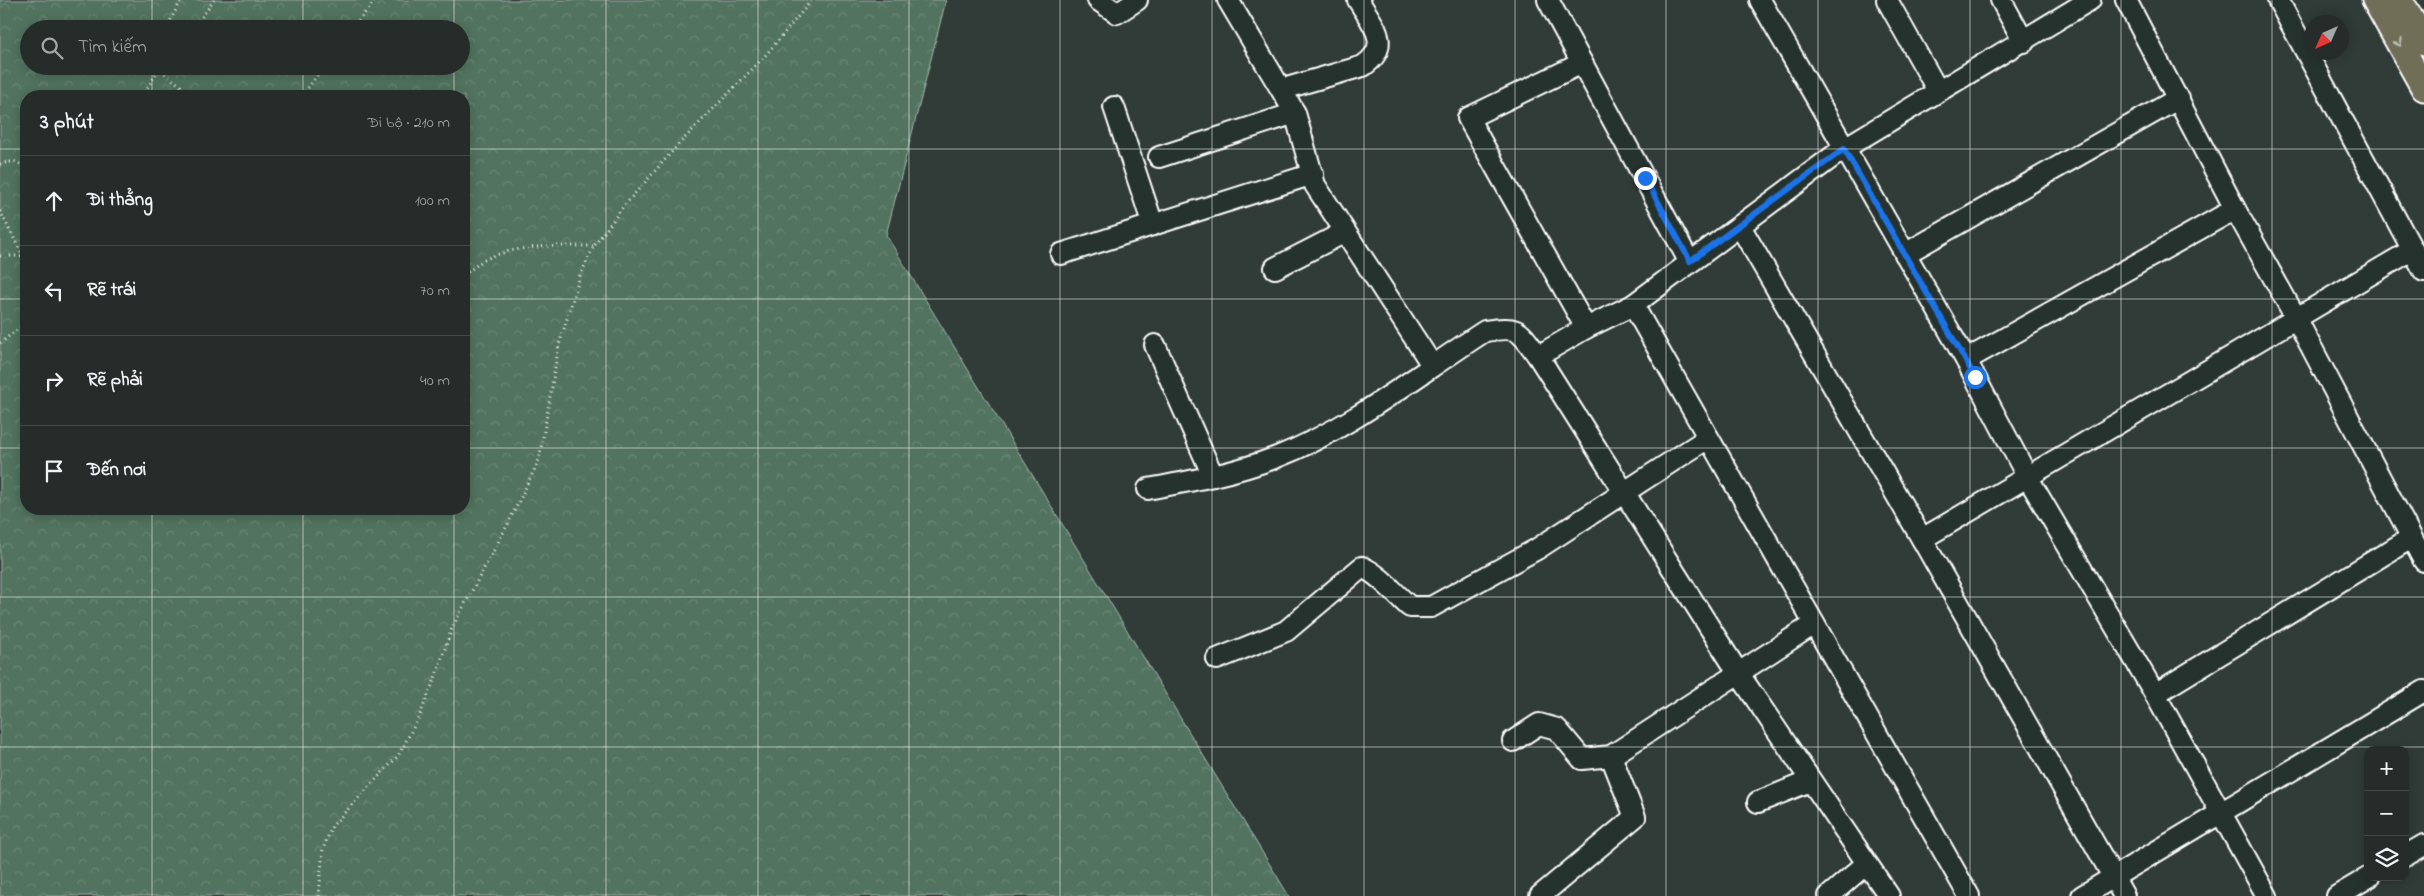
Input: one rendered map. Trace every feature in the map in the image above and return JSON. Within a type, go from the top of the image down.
[{"type":"main road","points":[[2376,0],[2424,88]]},
{"type":"main road","points":[[2400,0],[2424,42]]},
{"type":"street","points":[[1098,0],[1118,13],[1137,0]]},
{"type":"street","points":[[1228,0],[1283,89],[1295,113],[1315,185],[1432,366]]},
{"type":"street","points":[[1283,89],[1364,66],[1374,59],[1379,50],[1379,38],[1358,0]]},
{"type":"street","points":[[1548,0],[1690,261]]},
{"type":"street","points":[[1760,0],[1966,360],[2028,478],[2155,694],[2267,896]]},
{"type":"street","points":[[1886,0],[1938,90]]},
{"type":"street","points":[[2001,0],[2024,42]]},
{"type":"street","points":[[1538,356],[1586,328],[1632,305],[1844,149],[1938,90],[2024,42],[2090,0]]},
{"type":"street","points":[[2126,0],[2424,561]]},
{"type":"street","points":[[2278,0],[2424,271]]},
{"type":"street","points":[[1582,63],[1468,118],[1586,328]]},
{"type":"street","points":[[1905,254],[2179,98]]},
{"type":"street","points":[[1114,108],[1153,225]]},
{"type":"street","points":[[1159,157],[1295,113]]},
{"type":"street","points":[[1061,254],[1312,174]]},
{"type":"street","points":[[1966,360],[2236,209]]},
{"type":"street","points":[[1740,226],[1922,539],[2124,896]]},
{"type":"street","points":[[1275,268],[1344,232]]},
{"type":"street","points":[[1922,539],[2412,250]]},
{"type":"street","points":[[1632,305],[1969,896]]},
{"type":"street","points":[[1148,489],[1213,476],[1277,457],[1341,426],[1485,330],[1509,327],[1523,335],[1538,356],[1739,674],[1889,896]]},
{"type":"street","points":[[1156,345],[1213,476]]},
{"type":"street","points":[[1217,659],[1286,631],[1362,566],[1375,572],[1388,588],[1410,607],[1431,606],[1537,549],[1708,438]]},
{"type":"street","points":[[2155,694],[2411,538]]},
{"type":"street","points":[[1513,741],[1539,724],[1557,729],[1582,760],[1611,756],[1814,624]]},
{"type":"street","points":[[2082,896],[2424,692]]},
{"type":"street","points":[[1540,896],[1635,817],[1611,756]]},
{"type":"street","points":[[1758,802],[1810,781]]},
{"type":"street","points":[[2409,854],[2424,845]]},
{"type":"street","points":[[1828,896],[1866,864]]},
{"type":"street","points":[[2337,896],[2364,880]]},
{"type":"path","points":[[171,20],[181,0]]},
{"type":"path","points":[[200,20],[214,0]]},
{"type":"path","points":[[359,20],[376,0]]},
{"type":"path","points":[[319,896],[323,849],[332,826],[398,756],[422,709],[452,628],[509,522],[539,460],[559,345],[580,276],[594,246],[623,207],[677,146],[764,57],[812,0]]},
{"type":"path","points":[[146,90],[155,75]]},
{"type":"path","points":[[164,75],[181,84],[184,90]]},
{"type":"path","points":[[306,90],[317,75]]},
{"type":"path","points":[[0,164],[14,162],[20,164]]},
{"type":"path","points":[[0,211],[20,246]]},
{"type":"path","points":[[470,271],[485,260],[511,252],[541,246],[594,246]]},
{"type":"path","points":[[0,256],[20,255]]},
{"type":"path","points":[[0,343],[20,327]]},
{"type":"green space","points":[[0,0],[946,0],[886,235],[1289,896],[0,896]]},
{"type":"route","points":[[1645,178],[1690,261],[1844,149],[1975,377]]}]
